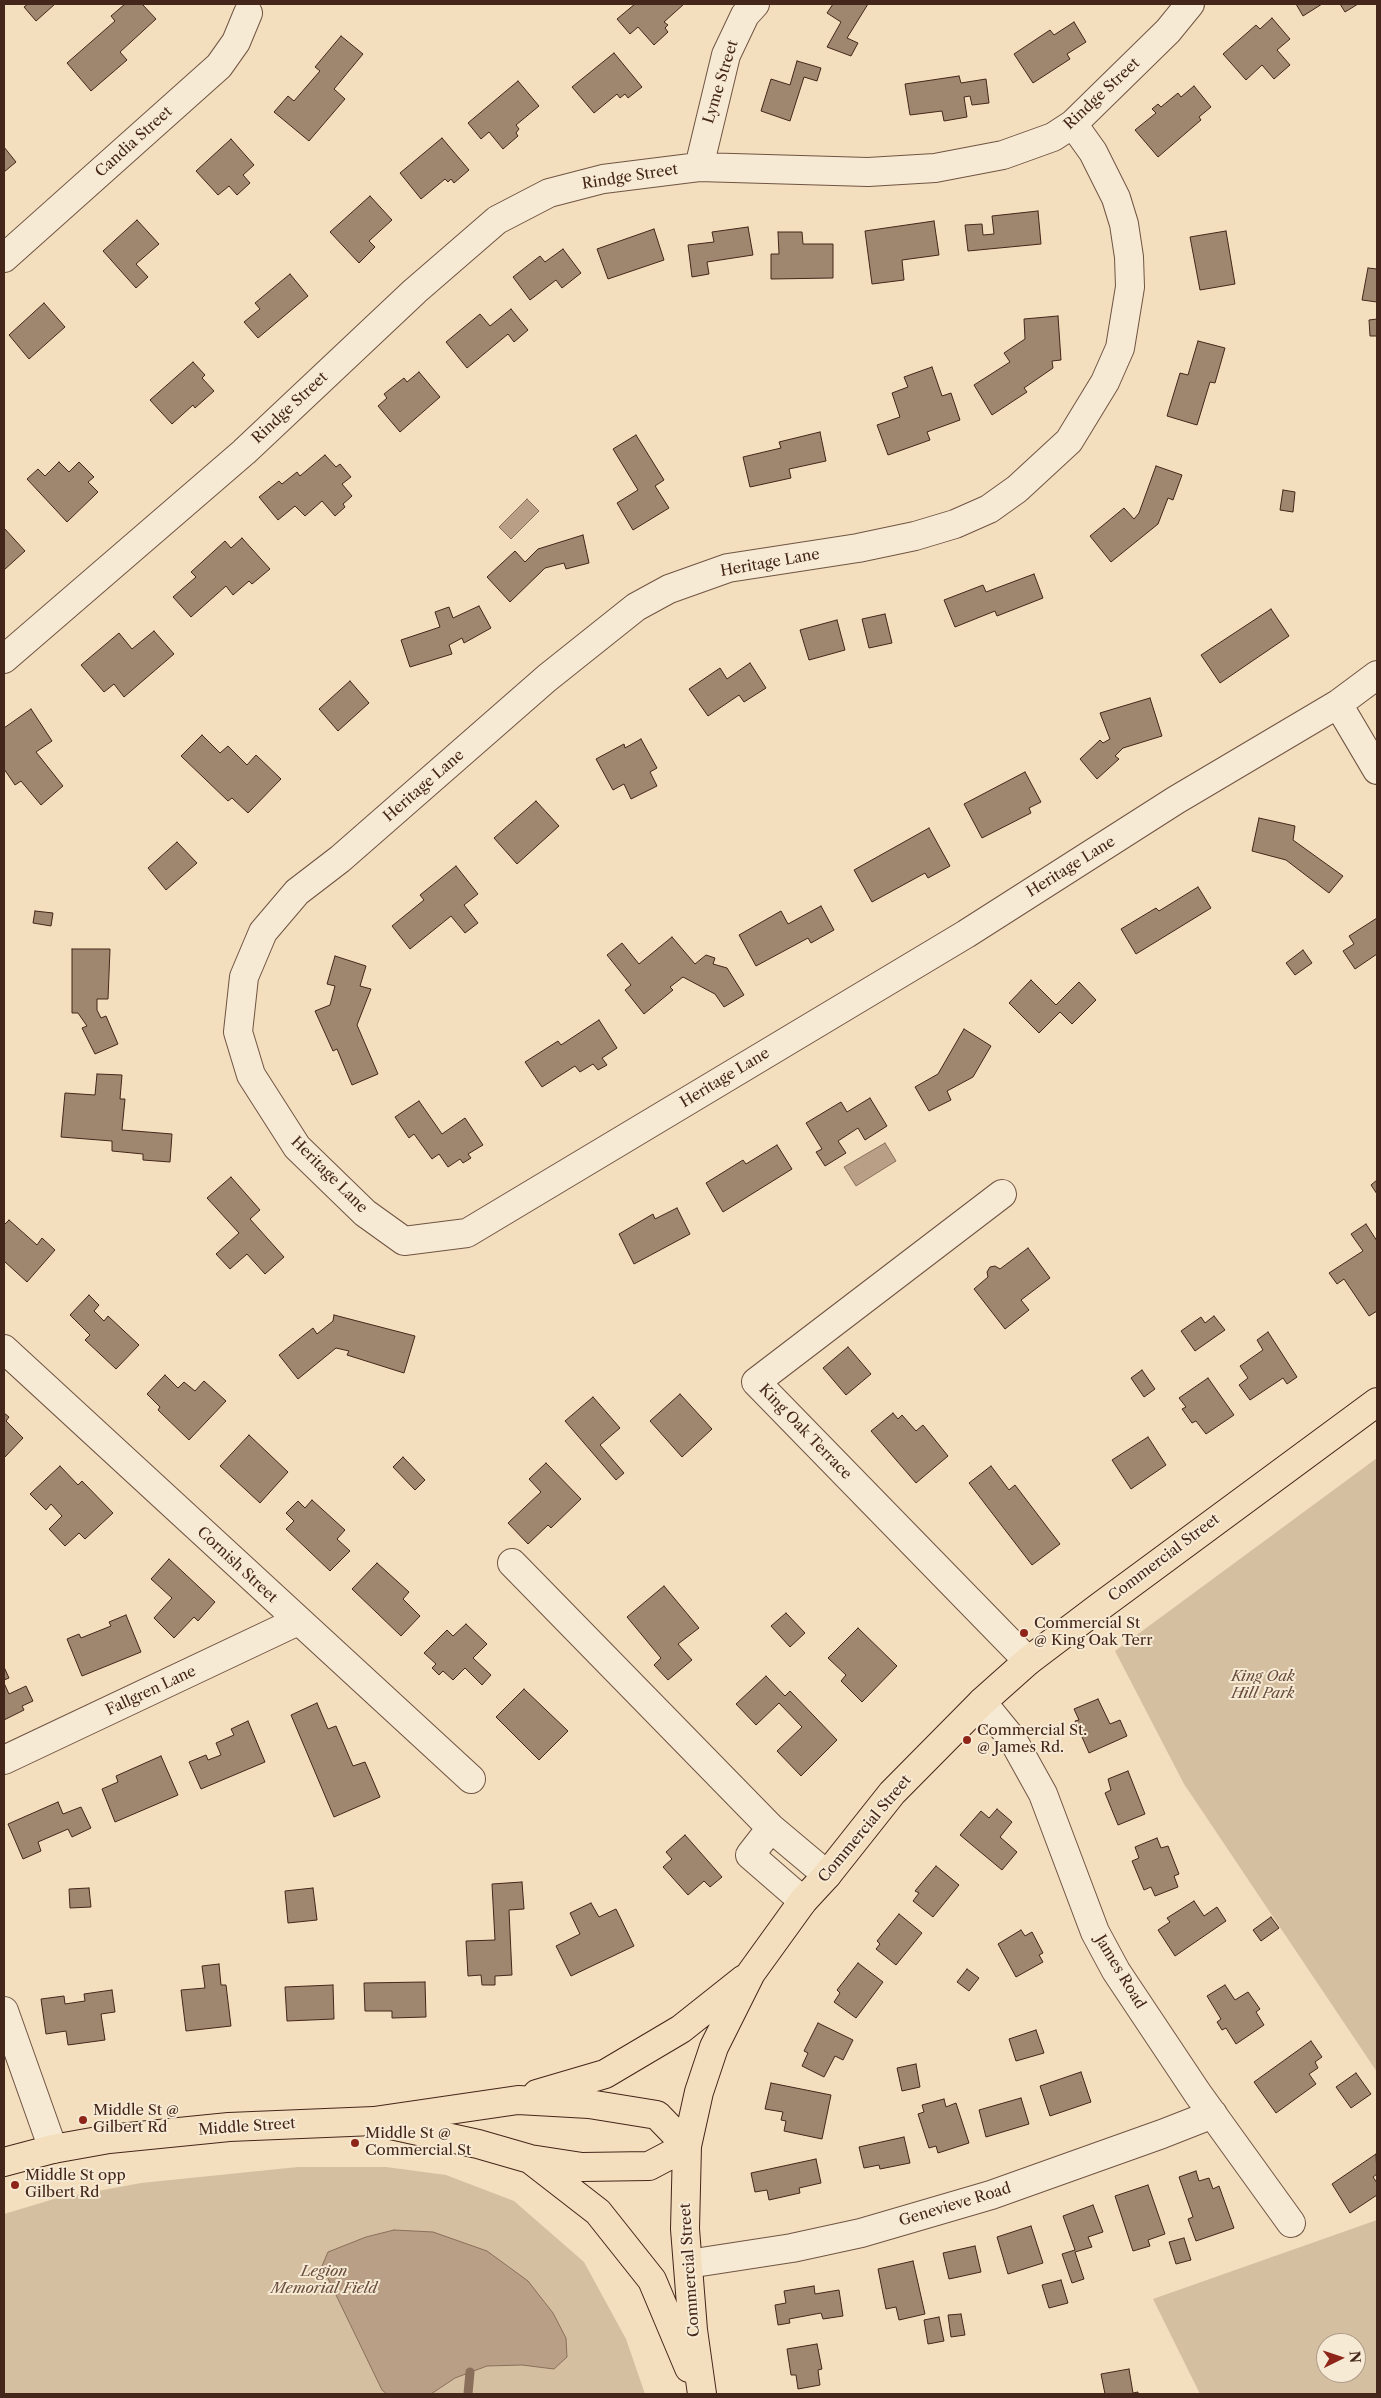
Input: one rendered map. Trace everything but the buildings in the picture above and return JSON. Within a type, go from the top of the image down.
[{"type":"main road","name":"Commercial Street","points":[[701,2394],[693,2330],[688,2264],[685,2191],[687,2146],[700,2092],[714,2047],[750,1973],[803,1901],[827,1875],[892,1793],[982,1702],[1028,1661],[1227,1511],[1377,1402]]},
{"type":"main road","points":[[374,2121],[518,2100],[605,2074],[681,2029],[750,1973]]},
{"type":"main road","points":[[374,2121],[478,2144],[530,2159],[582,2167],[650,2166],[687,2146],[657,2115],[590,2104],[518,2100]]},
{"type":"main road","name":"Middle Street","points":[[4,2162],[53,2149],[109,2139],[229,2128],[374,2121]]},
{"type":"main road","points":[[530,2159],[598,2212],[652,2280],[701,2394]]},
{"type":"street","name":"Lyme Street","points":[[699,167],[726,55],[744,15],[756,4]]},
{"type":"street","name":"Rindge Street","points":[[4,659],[244,452],[415,291],[496,220],[549,193],[603,179],[699,167],[868,172],[935,168],[1003,155],[1053,138],[1073,124],[1168,31],[1190,4]]},
{"type":"street","name":"Candia Street","points":[[4,258],[219,66],[236,42],[248,13]]},
{"type":"street","name":"Heritage Lane","points":[[1073,124],[1093,152],[1116,198],[1124,224],[1129,257],[1130,287],[1120,348],[1105,382],[1069,441],[1017,489],[988,509],[955,524],[915,536],[858,548],[728,568],[669,589],[636,607],[547,678],[340,859],[297,892],[263,932],[244,978],[238,1032],[251,1075],[297,1147],[373,1219],[404,1241],[467,1233],[966,934],[1176,800],[1338,704],[1377,675]]},
{"type":"street","points":[[1338,704],[1377,770]]},
{"type":"street","name":"King Oak Terrace","points":[[1002,1194],[756,1382],[1028,1661]]},
{"type":"street","name":"Cornish Street","points":[[4,1349],[471,1779]]},
{"type":"street","points":[[512,1563],[771,1828],[827,1875]]},
{"type":"street","name":"Fallgren Lane","points":[[4,1760],[298,1621]]},
{"type":"street","name":"James Road","points":[[982,1702],[1014,1740],[1043,1794],[1095,1932],[1116,1971],[1213,2114],[1291,2224]]},
{"type":"street","points":[[771,1828],[750,1855],[803,1901]]},
{"type":"street","points":[[4,2011],[53,2149]]},
{"type":"street","name":"Genevieve Road","points":[[688,2264],[792,2248],[861,2233],[990,2195],[1213,2114]]},
{"type":"green space","name":"King Oak Hill Park","points":[[1377,1458],[1377,2072],[1184,1784],[1115,1651]]},
{"type":"green space","name":"Legion Memorial Field","points":[[298,2167],[386,2167],[446,2175],[514,2201],[584,2262],[626,2339],[645,2394],[4,2394],[4,2214],[54,2199],[141,2183]]},
{"type":"green space","points":[[1377,2220],[1377,2394],[1200,2394],[1153,2299]]},
{"type":"shaded area","points":[[527,499],[539,511],[511,539],[499,527]]},
{"type":"shaded area","points":[[885,1143],[896,1161],[856,1186],[844,1167]]},
{"type":"shaded area","points":[[394,2230],[433,2232],[487,2251],[528,2281],[553,2313],[566,2338],[567,2357],[554,2369],[522,2365],[487,2366],[455,2378],[431,2394],[387,2394],[382,2390],[322,2266],[328,2252],[366,2237]]},
{"type":"waterway","points":[[468,2394],[470,2372]]},
{"type":"place","name":"Commercial St @ King Oak Terr","points":[[1024,1633]]},
{"type":"place","name":"Commercial St. @ James Rd.","points":[[967,1740]]},
{"type":"place","name":"Middle St @ Gilbert Rd","points":[[83,2120]]},
{"type":"place","name":"Middle St @ Commercial St","points":[[355,2143]]},
{"type":"place","name":"Middle St opp Gilbert Rd","points":[[15,2185]]}]
